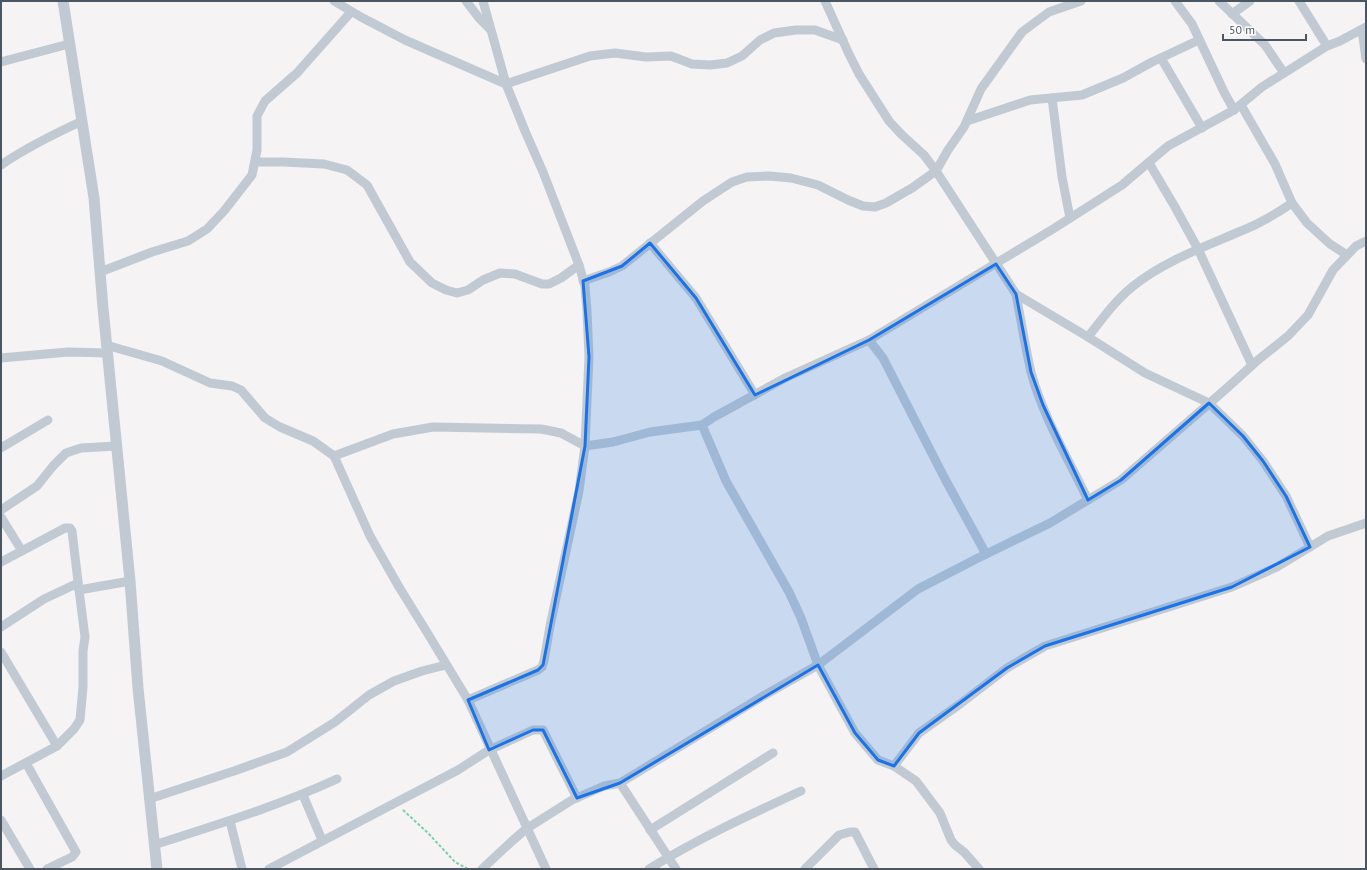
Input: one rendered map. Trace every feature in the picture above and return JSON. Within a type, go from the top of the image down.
[{"type":"street","points":[[63,1],[94,198],[116,446],[130,581],[138,688],[156,869]]},
{"type":"street","points":[[334,1],[351,12],[405,40],[506,84],[590,56],[615,53],[646,57],[671,56],[692,64],[710,65],[727,63],[742,56],[760,40],[774,32],[815,30],[843,40]]},
{"type":"street","points":[[466,1],[490,29]]},
{"type":"street","points":[[468,700],[538,670],[543,665],[579,491],[585,446],[589,357],[587,311],[579,265],[543,172],[506,84],[483,1]]},
{"type":"street","points":[[825,1],[859,74],[889,121],[924,155],[936,171],[1016,294],[1031,372],[1040,398],[1057,437],[1088,500]]},
{"type":"street","points":[[583,281],[622,266],[703,201],[732,182],[747,177],[769,176],[790,178],[818,185],[863,206],[875,207],[912,188],[936,171],[964,127],[981,90],[1022,32],[1049,12],[1081,1]]},
{"type":"street","points":[[1175,1],[1192,24],[1224,92],[1237,107],[1275,164],[1292,203],[1307,223],[1318,234],[1347,255]]},
{"type":"street","points":[[1219,1],[1265,46],[1284,73]]},
{"type":"street","points":[[1232,14],[1250,1]]},
{"type":"street","points":[[1298,1],[1327,46]]},
{"type":"street","points":[[100,272],[152,252],[188,241],[207,229],[232,202],[252,175],[257,150],[257,116],[265,101],[297,73],[351,12]]},
{"type":"street","points":[[334,456],[393,434],[433,427],[474,426],[541,429],[561,433],[585,446],[613,442],[650,432],[702,425],[785,378],[869,340],[996,264],[1122,185],[1168,146],[1237,107],[1262,87],[1327,46],[1364,29],[1366,59]]},
{"type":"street","points":[[967,121],[1030,100],[1082,95],[1123,78],[1199,40]]},
{"type":"street","points":[[1,62],[69,44]]},
{"type":"street","points":[[1161,58],[1202,128]]},
{"type":"street","points":[[1052,98],[1062,177],[1070,218]]},
{"type":"street","points":[[1,165],[54,134],[82,121]]},
{"type":"street","points":[[255,162],[324,164],[347,170],[367,185],[410,262],[432,283],[446,290],[457,293],[468,290],[483,280],[500,273],[515,274],[542,284],[549,284],[561,278],[579,265]]},
{"type":"street","points":[[1149,163],[1198,249],[1252,365]]},
{"type":"street","points":[[1088,337],[1113,305],[1133,286],[1163,266],[1261,222],[1292,203]]},
{"type":"street","points":[[482,869],[526,829],[577,798],[604,786],[620,783],[763,696],[818,665],[918,589],[1050,523],[1121,480],[1252,365],[1288,336],[1308,315],[1333,270],[1356,246],[1366,241]]},
{"type":"street","points":[[650,243],[696,298],[755,395]]},
{"type":"street","points":[[1016,294],[1145,373],[1209,403],[1243,436],[1263,461],[1286,496],[1310,547]]},
{"type":"street","points":[[869,340],[883,358],[945,479],[986,554]]},
{"type":"street","points":[[1,358],[107,349],[162,361],[210,383],[232,386],[241,390],[265,418],[280,427],[314,441],[334,456],[370,536],[399,587],[468,700],[526,829],[546,869]]},
{"type":"street","points":[[1,448],[48,420]]},
{"type":"street","points":[[702,425],[726,481],[789,592],[801,618],[818,665],[855,732],[878,760],[894,766],[916,781],[940,813],[951,840],[979,869]]},
{"type":"street","points":[[1,510],[37,486],[66,453],[81,448],[116,446]]},
{"type":"street","points":[[1,516],[22,551]]},
{"type":"street","points":[[894,766],[919,733],[1007,668],[1045,646],[1232,587],[1277,567],[1328,536],[1366,523]]},
{"type":"street","points":[[1,562],[65,528],[70,528],[72,531],[85,637],[80,720],[74,730],[57,746],[2,774]]},
{"type":"street","points":[[1,627],[44,599],[78,587],[130,581]]},
{"type":"street","points":[[2,656],[57,746]]},
{"type":"street","points":[[149,799],[287,752],[335,722],[369,695],[394,681],[422,671],[446,665]]},
{"type":"street","points":[[269,869],[458,770],[490,750],[533,730],[543,730],[577,798]]},
{"type":"street","points":[[650,830],[773,753]]},
{"type":"street","points":[[26,763],[76,852],[72,857],[51,868]]},
{"type":"street","points":[[154,844],[230,821],[303,795],[337,779]]},
{"type":"street","points":[[620,783],[676,869]]},
{"type":"street","points":[[649,869],[668,857],[743,818],[801,791]]},
{"type":"street","points":[[303,795],[322,840]]},
{"type":"street","points":[[1,820],[30,869]]},
{"type":"street","points":[[230,821],[242,869]]},
{"type":"street","points":[[805,869],[839,835],[855,832],[874,869]]},
{"type":"path","points":[[394,803],[428,832],[455,862],[468,869]]},
{"type":"highlighted area","points":[[650,243],[696,298],[755,395],[869,340],[996,264],[1016,294],[1031,372],[1043,405],[1088,500],[1121,480],[1209,403],[1243,436],[1263,461],[1286,496],[1310,547],[1232,587],[1045,646],[1007,668],[919,733],[894,766],[878,760],[855,733],[818,665],[620,783],[577,798],[543,730],[533,730],[489,750],[468,700],[538,670],[543,665],[585,446],[589,357],[583,281],[622,266]]}]
